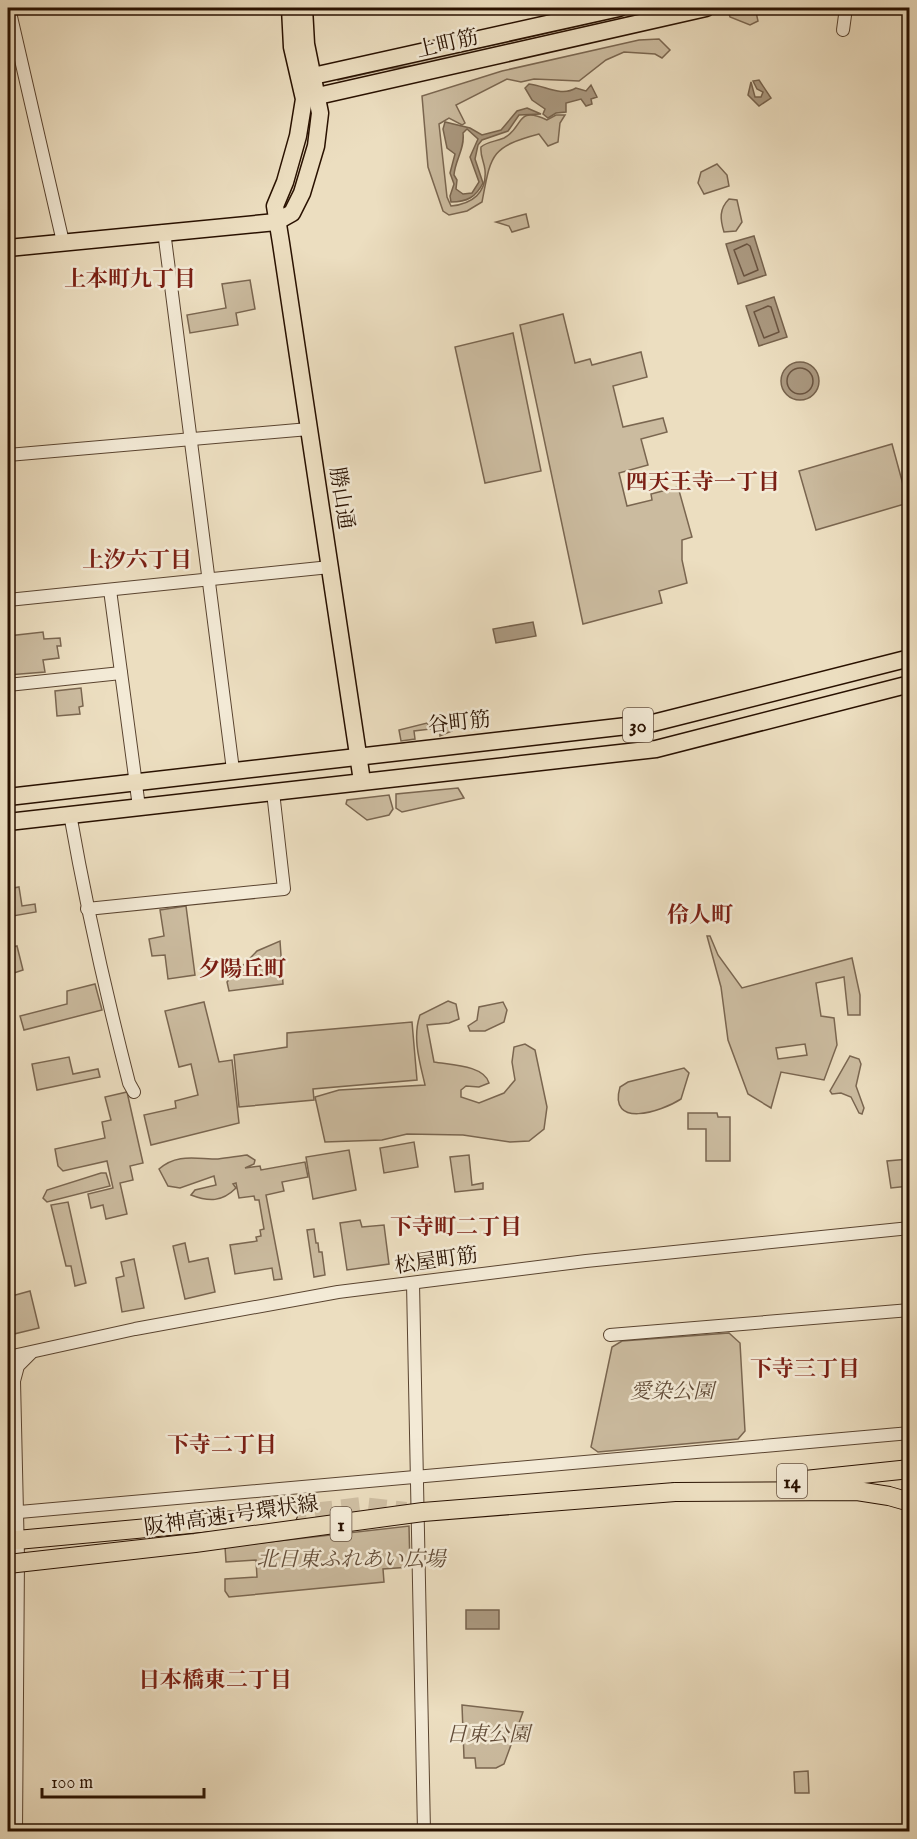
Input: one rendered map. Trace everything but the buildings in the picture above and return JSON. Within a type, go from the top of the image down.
[{"type":"highway","name":"14","points":[[675,1492],[909,1469]]},
{"type":"highway","name":"1","points":[[675,1492],[857,1491],[909,1502]]},
{"type":"highway","name":"阪神高速1号環状線","points":[[8,1564],[163,1547],[423,1512],[675,1492]]},
{"type":"highway","points":[[17,1540],[288,1515]]},
{"type":"main road","points":[[290,8],[292,47],[308,78]]},
{"type":"main road","points":[[8,248],[164,231],[276,222],[292,213],[302,193],[316,146],[320,113],[311,97],[308,78],[304,8]]},
{"type":"main road","name":"上町筋","points":[[308,78],[619,8]]},
{"type":"main road","name":"上町筋","points":[[311,97],[684,10],[706,8]]},
{"type":"main road","name":"勝山通","points":[[276,222],[362,781]]},
{"type":"main road","name":"谷町筋","points":[[8,797],[653,723],[909,658]]},
{"type":"main road","name":"30","points":[[8,822],[656,749],[909,684]]},
{"type":"street","points":[[9,8],[63,242]]},
{"type":"street","points":[[843,30],[846,8]]},
{"type":"street","points":[[164,231],[233,770]]},
{"type":"street","points":[[8,455],[309,429]]},
{"type":"street","points":[[8,600],[330,567]]},
{"type":"street","points":[[110,590],[139,807]]},
{"type":"street","points":[[8,685],[121,673]]},
{"type":"street","points":[[87,909],[284,889],[273,792]]},
{"type":"street","points":[[70,814],[87,909],[111,1016],[129,1083],[134,1092]]},
{"type":"street","name":"松屋町筋","points":[[8,1357],[288,1299],[575,1262],[909,1228]]},
{"type":"street","points":[[414,1282],[424,1832]]},
{"type":"street","points":[[610,1335],[909,1311]]},
{"type":"street","points":[[16,1832],[17,1540],[12,1512],[11,1378],[18,1366],[32,1352]]},
{"type":"street","points":[[12,1512],[909,1433]]},
{"type":"green space","points":[[654,8],[663,8],[664,12],[434,63],[387,69],[338,80],[337,77],[502,43]]},
{"type":"green space","points":[[743,8],[756,12],[758,21],[750,25],[730,17],[729,14]]},
{"type":"green space","points":[[659,39],[670,50],[662,58],[655,54],[624,52],[606,60],[579,81],[534,79],[521,82],[507,79],[456,105],[465,123],[462,125],[449,118],[439,124],[447,197],[451,206],[472,200],[481,191],[485,170],[481,147],[510,134],[525,116],[537,116],[547,120],[556,115],[565,115],[560,123],[558,142],[548,146],[539,134],[511,144],[496,155],[488,173],[482,202],[467,211],[449,215],[443,211],[428,167],[422,96],[502,71],[639,40]]},
{"type":"green space","points":[[717,164],[727,175],[729,186],[704,194],[698,183],[701,172]]},
{"type":"green space","points":[[729,199],[737,200],[742,222],[736,231],[724,232],[721,214]]},
{"type":"green space","points":[[526,214],[529,227],[512,232],[509,226],[496,222]]},
{"type":"green space","points":[[250,280],[255,309],[236,313],[238,325],[190,333],[187,315],[226,308],[222,284]]},
{"type":"green space","points":[[563,314],[575,363],[590,359],[592,365],[641,352],[647,377],[613,386],[623,427],[663,418],[667,432],[641,439],[648,465],[619,473],[627,506],[652,500],[651,494],[678,487],[692,537],[682,540],[682,560],[687,583],[659,591],[662,603],[583,624],[520,325]]},
{"type":"green space","points":[[513,333],[541,471],[485,483],[455,347]]},
{"type":"green space","points":[[892,444],[908,503],[816,530],[799,471]]},
{"type":"green space","points":[[43,632],[44,639],[60,638],[61,646],[57,646],[59,658],[43,660],[45,672],[8,675],[8,636]]},
{"type":"green space","points":[[81,688],[83,706],[79,707],[80,714],[57,716],[55,691]]},
{"type":"green space","points":[[449,718],[455,723],[452,731],[440,736],[439,721]]},
{"type":"green space","points":[[427,723],[431,729],[414,731],[415,739],[401,741],[399,730]]},
{"type":"green space","points":[[458,788],[464,798],[402,812],[396,808],[396,794]]},
{"type":"green space","points":[[389,795],[393,809],[389,815],[367,820],[346,804],[347,800]]},
{"type":"green space","points":[[19,887],[22,906],[35,904],[36,912],[13,916],[8,889]]},
{"type":"green space","points":[[186,906],[195,975],[168,979],[165,955],[152,956],[149,939],[164,936],[160,910]]},
{"type":"green space","points":[[707,936],[710,936],[718,955],[742,988],[852,958],[860,995],[860,1015],[848,1015],[844,977],[816,983],[821,1016],[834,1018],[837,1045],[824,1080],[781,1072],[771,1108],[748,1094],[728,1040],[721,987]],"holes":[[[805,1044],[807,1055],[778,1059],[776,1048]]]},
{"type":"green space","points":[[280,941],[283,984],[229,991],[227,982],[257,951]]},
{"type":"green space","points":[[17,946],[23,970],[8,975],[8,948]]},
{"type":"green space","points":[[95,984],[102,1010],[24,1030],[20,1016],[67,1004],[67,991]]},
{"type":"green space","points":[[448,1001],[456,1004],[459,1019],[449,1023],[427,1025],[434,1062],[474,1069],[486,1077],[489,1083],[479,1087],[466,1086],[461,1090],[461,1097],[479,1103],[504,1093],[515,1080],[512,1062],[514,1047],[525,1044],[535,1050],[547,1107],[544,1129],[529,1141],[510,1142],[463,1135],[407,1134],[382,1140],[325,1142],[315,1097],[339,1090],[425,1085],[417,1041],[420,1015]]},
{"type":"green space","points":[[204,1002],[219,1062],[232,1060],[239,1123],[151,1145],[144,1115],[176,1108],[175,1101],[198,1095],[191,1064],[179,1067],[165,1011]]},
{"type":"green space","points":[[503,1002],[507,1010],[504,1022],[485,1031],[470,1031],[468,1026],[477,1020],[479,1007]]},
{"type":"green space","points":[[412,1022],[417,1080],[313,1089],[314,1100],[239,1107],[234,1055],[287,1047],[287,1033]]},
{"type":"green space","points":[[850,1056],[859,1059],[861,1064],[856,1086],[864,1108],[862,1114],[859,1113],[851,1097],[841,1093],[832,1094],[830,1091]]},
{"type":"green space","points":[[69,1057],[73,1074],[98,1069],[100,1077],[37,1090],[32,1064]]},
{"type":"green space","points":[[684,1068],[689,1073],[681,1099],[661,1109],[638,1114],[629,1113],[622,1108],[618,1100],[620,1087],[628,1082]]},
{"type":"green space","points":[[127,1092],[143,1163],[130,1166],[133,1180],[120,1183],[127,1214],[106,1219],[103,1205],[91,1208],[88,1194],[113,1188],[107,1161],[63,1171],[58,1166],[55,1149],[105,1138],[102,1122],[111,1120],[105,1097]]},
{"type":"green space","points":[[688,1113],[717,1113],[718,1117],[730,1117],[730,1161],[706,1161],[706,1129],[688,1129]]},
{"type":"green space","points":[[414,1142],[418,1167],[384,1173],[380,1148]]},
{"type":"green space","points":[[349,1150],[356,1190],[313,1199],[306,1157]]},
{"type":"green space","points":[[247,1155],[255,1160],[254,1164],[245,1168],[260,1166],[261,1170],[305,1162],[308,1177],[282,1182],[284,1191],[266,1195],[282,1279],[274,1280],[272,1268],[235,1274],[230,1245],[257,1241],[256,1237],[261,1236],[260,1230],[264,1229],[259,1200],[255,1200],[254,1196],[239,1198],[236,1183],[233,1184],[236,1188],[231,1193],[220,1198],[209,1200],[191,1195],[195,1190],[216,1185],[214,1176],[180,1188],[168,1186],[159,1169],[180,1159],[218,1159]]},
{"type":"green space","points":[[469,1155],[472,1185],[483,1183],[483,1189],[455,1192],[450,1157]]},
{"type":"green space","points":[[909,1159],[909,1186],[891,1188],[887,1161]]},
{"type":"green space","points":[[106,1173],[110,1186],[47,1202],[43,1198],[47,1190]]},
{"type":"green space","points":[[68,1202],[86,1283],[75,1286],[71,1266],[66,1266],[51,1205]]},
{"type":"green space","points":[[360,1220],[362,1227],[384,1225],[389,1264],[347,1270],[340,1223]]},
{"type":"green space","points":[[314,1229],[319,1252],[322,1252],[325,1275],[314,1277],[307,1230]]},
{"type":"green space","points":[[185,1243],[189,1262],[208,1258],[215,1292],[185,1299],[173,1246]]},
{"type":"green space","points":[[134,1259],[144,1308],[122,1312],[116,1278],[124,1276],[121,1262]]},
{"type":"green space","points":[[30,1291],[39,1328],[14,1334],[8,1297]]},
{"type":"green space","name":"愛染公園","points":[[729,1333],[740,1343],[745,1431],[738,1439],[598,1452],[591,1447],[612,1347],[622,1341]]},
{"type":"green space","name":"北日東ふれあい広場","points":[[409,1526],[410,1567],[383,1569],[384,1582],[229,1597],[225,1591],[225,1579],[257,1577],[256,1560],[226,1562],[225,1547]]},
{"type":"green space","name":"日東公園","points":[[462,1705],[523,1712],[504,1764],[496,1768],[476,1768],[475,1758],[464,1758]]},
{"type":"green space","points":[[808,1771],[809,1793],[795,1793],[794,1772]]},
{"type":"water","points":[[759,80],[771,98],[759,106],[748,95],[751,82],[755,97],[761,97],[763,92],[757,89],[753,81]]},
{"type":"water","points":[[529,84],[565,91],[576,88],[586,91],[591,85],[597,97],[591,99],[592,104],[586,106],[581,99],[566,103],[566,112],[556,113],[548,118],[543,114],[545,109],[532,100],[525,88]]},
{"type":"water","points":[[527,108],[541,114],[519,115],[508,131],[482,140],[478,145],[475,159],[483,183],[470,198],[451,202],[450,196],[454,184],[450,173],[455,154],[447,148],[443,129],[445,122],[470,128],[482,135],[501,130],[517,111]],"holes":[[[467,129],[478,139],[470,157],[479,182],[472,193],[463,194],[456,189],[457,180],[454,175],[463,144],[463,133]]]},
{"type":"water","points":[[754,236],[766,275],[738,284],[726,244]]},
{"type":"water","points":[[774,297],[787,337],[759,346],[746,306]]},
{"type":"water","points":[[800,362],[814,367],[819,381],[814,395],[800,400],[786,395],[781,381],[786,367]]},
{"type":"water","points":[[533,622],[536,636],[496,643],[493,629]]},
{"type":"water","points":[[466,1610],[499,1610],[499,1629],[466,1629]]},
{"type":"tunnel","points":[[288,1515],[362,1506],[406,1511]]},
{"type":"district","name":"上本町九丁目","points":[[130,278]]},
{"type":"district","name":"四天王寺一丁目","points":[[703,481]]},
{"type":"district","name":"上汐六丁目","points":[[137,559]]},
{"type":"district","name":"伶人町","points":[[700,914]]},
{"type":"district","name":"夕陽丘町","points":[[242,968]]},
{"type":"district","name":"下寺町二丁目","points":[[456,1226]]},
{"type":"district","name":"下寺三丁目","points":[[805,1368]]},
{"type":"district","name":"下寺二丁目","points":[[222,1444]]},
{"type":"district","name":"日本橋東二丁目","points":[[215,1679]]}]
